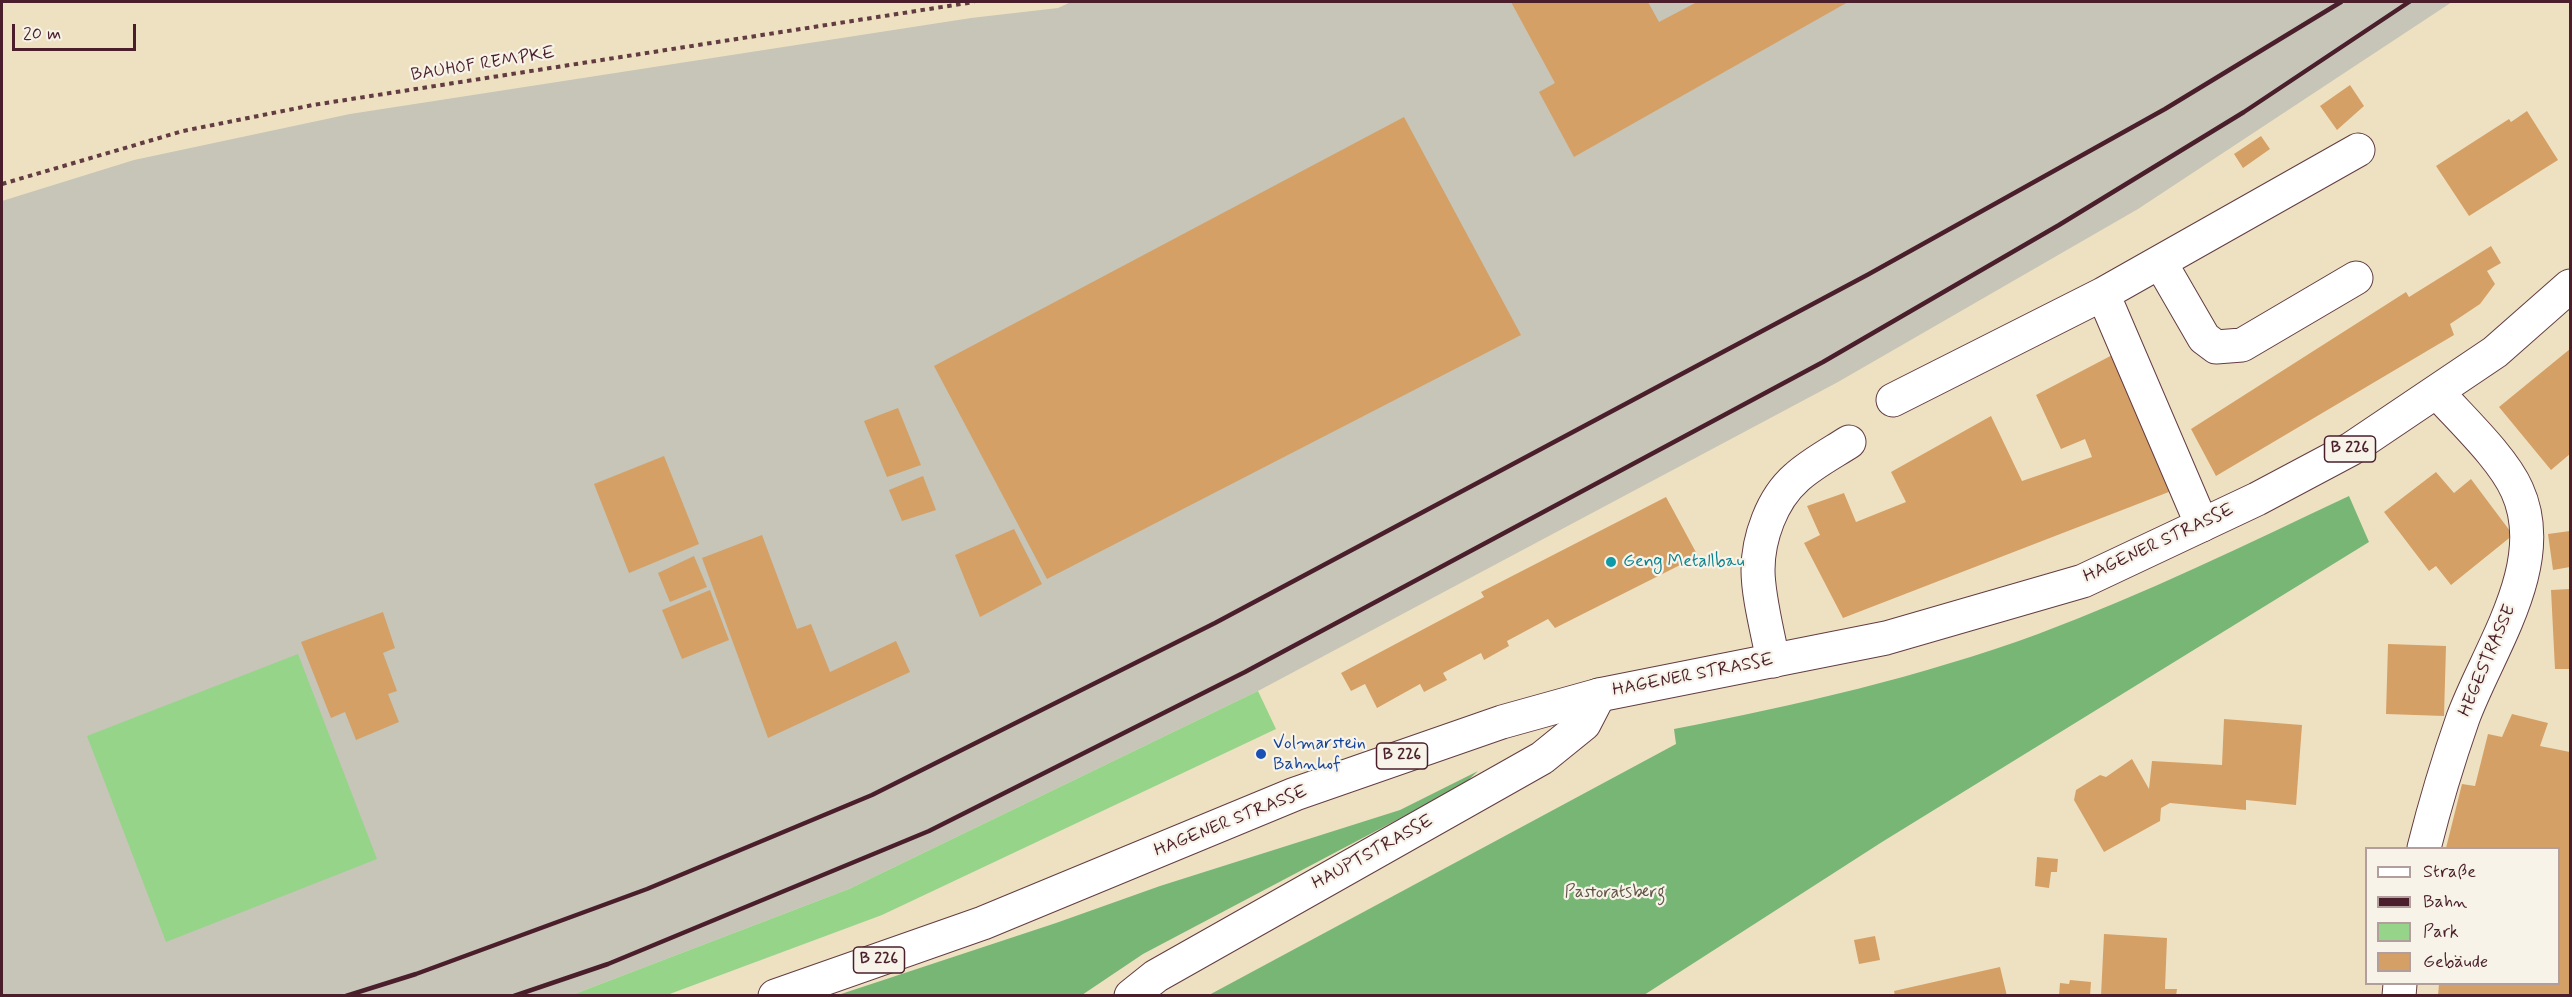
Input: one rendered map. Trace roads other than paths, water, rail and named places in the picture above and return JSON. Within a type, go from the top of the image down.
[{"type":"main road","points":[[1893,400],[2103,294],[2358,150]]},
{"type":"main road","points":[[2160,262],[2204,338],[2216,347],[2242,345],[2356,278]]},
{"type":"main road","name":"HAGENER STRASSE","points":[[775,996],[983,923],[1295,794],[1502,722],[1599,695],[1886,638],[2083,581],[2202,525],[2351,449],[2494,352],[2571,286]]},
{"type":"main road","points":[[2103,294],[2202,525]]},
{"type":"main road","name":"HEGESTRASSE","points":[[2425,847],[2464,716],[2512,608],[2529,539],[2527,517],[2517,489],[2497,460],[2437,392]]},
{"type":"main road","points":[[1773,661],[1758,570],[1762,538],[1771,513],[1782,493],[1796,478],[1849,442]]},
{"type":"main road","name":"HAUPTSTRASSE","points":[[1131,996],[1167,970],[1542,758],[1584,724],[1599,695]]},
{"type":"railway","points":[[346,996],[416,974],[647,889],[872,795],[1215,623],[1869,274],[2165,109],[2341,2]]},
{"type":"railway","points":[[514,996],[608,964],[929,831],[1245,672],[1823,362],[2059,225],[2244,112],[2409,2]]},
{"type":"place","name":"Geng Metallbau","points":[[1611,562]]},
{"type":"place","name":"Volmarstein Bahnhof","points":[[1261,754]]},
{"type":"park label","name":"Pastoratsberg","points":[[1615,893]]}]
